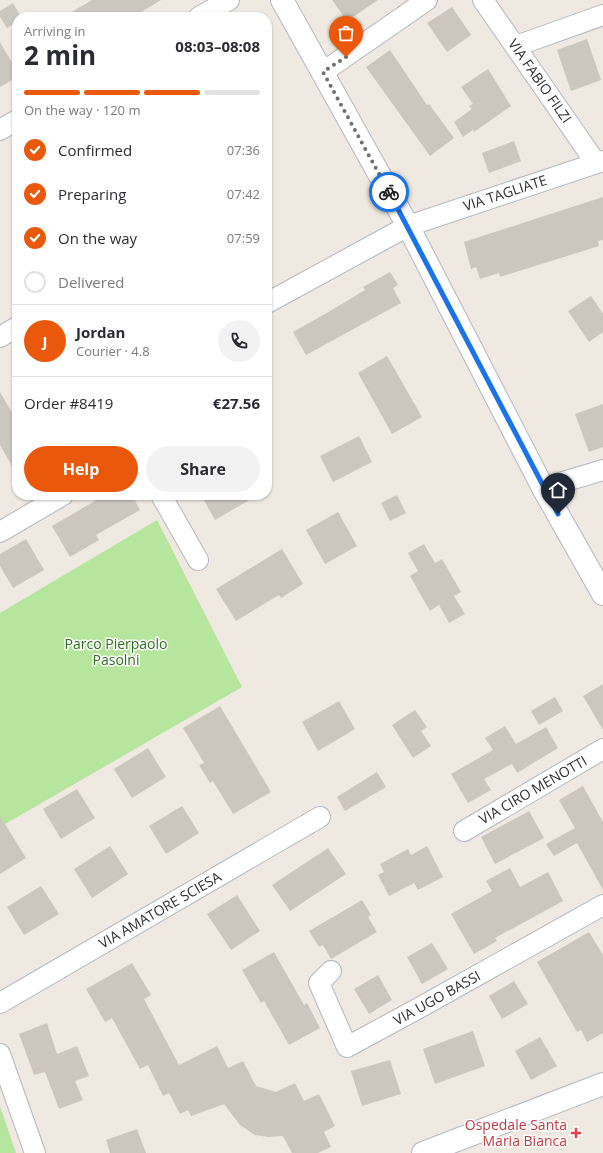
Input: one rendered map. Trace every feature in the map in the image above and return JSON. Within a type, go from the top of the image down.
[{"type":"street","points":[[208,12],[229,0]]},
{"type":"street","points":[[282,0],[408,226],[543,488],[603,594]]},
{"type":"street","points":[[323,72],[427,0]]},
{"type":"street","name":"VIA FABIO FILZI","points":[[483,0],[599,162]]},
{"type":"street","points":[[516,46],[603,15]]},
{"type":"street","points":[[0,130],[12,123]]},
{"type":"street","name":"VIA TAGLIATE","points":[[272,300],[408,226],[599,162]]},
{"type":"street","points":[[0,338],[12,330]]},
{"type":"street","points":[[543,488],[603,470]]},
{"type":"street","points":[[0,532],[54,500]]},
{"type":"street","points":[[164,500],[198,560]]},
{"type":"street","name":"VIA CIRO MENOTTI","points":[[464,831],[603,749]]},
{"type":"street","name":"VIA AMATORE SCIESA","points":[[0,1003],[320,817]]},
{"type":"street","name":"VIA UGO BASSI","points":[[331,971],[319,983],[347,1047],[603,905]]},
{"type":"street","points":[[0,1054],[35,1153]]},
{"type":"street","points":[[423,1153],[603,1084]]},
{"type":"green space","name":"Parco Pierpaolo Pasolni","points":[[157,520],[242,687],[0,827],[0,613]]},
{"type":"green space","points":[[0,1106],[16,1153],[0,1153]]},
{"type":"building","points":[[92,0],[161,0],[141,12],[72,12]]},
{"type":"building","points":[[332,0],[378,0],[347,21]]},
{"type":"building","points":[[13,3],[18,12],[12,12],[12,25],[7,28],[0,17],[0,11]]},
{"type":"building","points":[[452,7],[471,35],[447,52],[427,23]]},
{"type":"building","points":[[587,39],[601,80],[571,91],[557,50]]},
{"type":"building","points":[[0,42],[12,62],[12,80],[0,87]]},
{"type":"building","points":[[390,50],[427,105],[429,104],[454,138],[430,156],[366,67]]},
{"type":"building","points":[[488,69],[511,106],[474,132],[473,130],[463,137],[454,122],[472,109],[469,106],[473,104],[461,87]]},
{"type":"building","points":[[514,141],[521,161],[489,173],[482,153]]},
{"type":"building","points":[[603,197],[603,240],[598,241],[599,246],[500,277],[499,273],[480,279],[476,267],[471,269],[464,242]]},
{"type":"building","points":[[390,272],[398,285],[393,288],[401,303],[306,355],[293,332],[365,290],[363,287]]},
{"type":"building","points":[[591,296],[603,314],[603,332],[589,342],[568,311]]},
{"type":"building","points":[[387,356],[422,417],[392,434],[358,373]]},
{"type":"building","points":[[0,392],[12,412],[12,466],[0,445]]},
{"type":"building","points":[[603,404],[603,447],[589,452],[575,414]]},
{"type":"building","points":[[359,436],[372,462],[333,482],[320,456]]},
{"type":"building","points":[[397,495],[406,513],[390,521],[381,503]]},
{"type":"building","points":[[96,500],[135,500],[140,510],[96,535],[99,540],[70,557],[52,526]]},
{"type":"building","points":[[204,500],[249,500],[215,520]]},
{"type":"building","points":[[338,512],[357,546],[325,564],[306,530]]},
{"type":"building","points":[[26,539],[44,570],[13,588],[0,566],[0,554]]},
{"type":"building","points":[[424,544],[435,563],[442,559],[461,592],[454,596],[465,614],[449,623],[439,605],[430,611],[410,576],[418,571],[408,553]]},
{"type":"building","points":[[282,549],[303,584],[281,598],[279,595],[236,621],[216,589]]},
{"type":"building","points":[[603,684],[603,730],[583,696]]},
{"type":"building","points":[[555,697],[563,711],[539,725],[531,711]]},
{"type":"building","points":[[339,701],[355,729],[318,751],[302,722]]},
{"type":"building","points":[[220,706],[271,792],[233,814],[213,781],[210,783],[199,765],[204,763],[183,728]]},
{"type":"building","points":[[415,710],[427,727],[421,731],[431,746],[413,758],[392,725]]},
{"type":"building","points":[[505,726],[516,744],[546,727],[558,748],[517,773],[512,764],[484,779],[491,790],[468,803],[451,774],[493,750],[485,738]]},
{"type":"building","points":[[148,748],[166,777],[132,798],[114,769]]},
{"type":"building","points":[[377,772],[386,787],[345,811],[337,797]]},
{"type":"building","points":[[583,786],[603,822],[603,890],[577,843],[554,856],[546,844],[575,828],[559,800]]},
{"type":"building","points":[[77,789],[95,818],[61,839],[43,809]]},
{"type":"building","points":[[182,806],[199,833],[166,854],[149,826]]},
{"type":"building","points":[[529,811],[544,838],[495,864],[481,837]]},
{"type":"building","points":[[0,816],[26,858],[0,874]]},
{"type":"building","points":[[110,846],[128,874],[92,898],[74,869]]},
{"type":"building","points":[[427,846],[443,877],[418,890],[414,883],[389,896],[378,875],[384,872],[380,864],[408,849],[411,855]]},
{"type":"building","points":[[328,848],[346,874],[290,911],[272,885]]},
{"type":"building","points":[[510,868],[520,887],[548,872],[563,901],[495,938],[497,941],[474,954],[451,914],[492,891],[486,881]]},
{"type":"building","points":[[41,886],[59,914],[24,935],[7,907]]},
{"type":"building","points":[[237,895],[260,931],[231,950],[207,914]]},
{"type":"building","points":[[362,900],[371,915],[368,917],[377,932],[331,959],[323,945],[319,947],[309,931]]},
{"type":"building","points":[[589,932],[603,955],[603,1033],[587,1042],[581,1030],[577,1032],[537,962]]},
{"type":"building","points":[[432,943],[448,969],[422,984],[407,957]]},
{"type":"building","points":[[274,952],[304,1005],[307,1003],[320,1028],[289,1045],[264,1001],[261,1003],[242,970]]},
{"type":"building","points":[[132,963],[151,995],[144,999],[179,1065],[217,1046],[228,1068],[243,1061],[256,1086],[276,1092],[295,1083],[304,1101],[319,1094],[335,1126],[324,1132],[331,1147],[318,1153],[292,1153],[283,1136],[268,1137],[255,1135],[240,1125],[224,1104],[191,1116],[188,1110],[180,1114],[169,1093],[163,1096],[148,1065],[140,1069],[112,1018],[105,1022],[86,989]]},
{"type":"building","points":[[378,975],[392,1000],[369,1014],[354,989]]},
{"type":"building","points":[[514,981],[528,1004],[502,1019],[489,996]]},
{"type":"building","points":[[47,1023],[57,1054],[77,1046],[89,1076],[75,1081],[83,1100],[59,1109],[45,1072],[34,1075],[19,1034]]},
{"type":"building","points":[[473,1031],[485,1066],[435,1084],[423,1049]]},
{"type":"building","points":[[540,1037],[557,1066],[531,1080],[515,1051]]},
{"type":"building","points":[[390,1060],[401,1094],[362,1106],[351,1071]]},
{"type":"building","points":[[137,1129],[146,1153],[110,1153],[106,1140]]},
{"type":"way so far","points":[[346,57],[323,72],[389,192]]},
{"type":"place","name":"Ospedale Santa Maria Bianca","points":[[576,1133]]},
{"type":"route","points":[[389,192],[558,514]]}]
